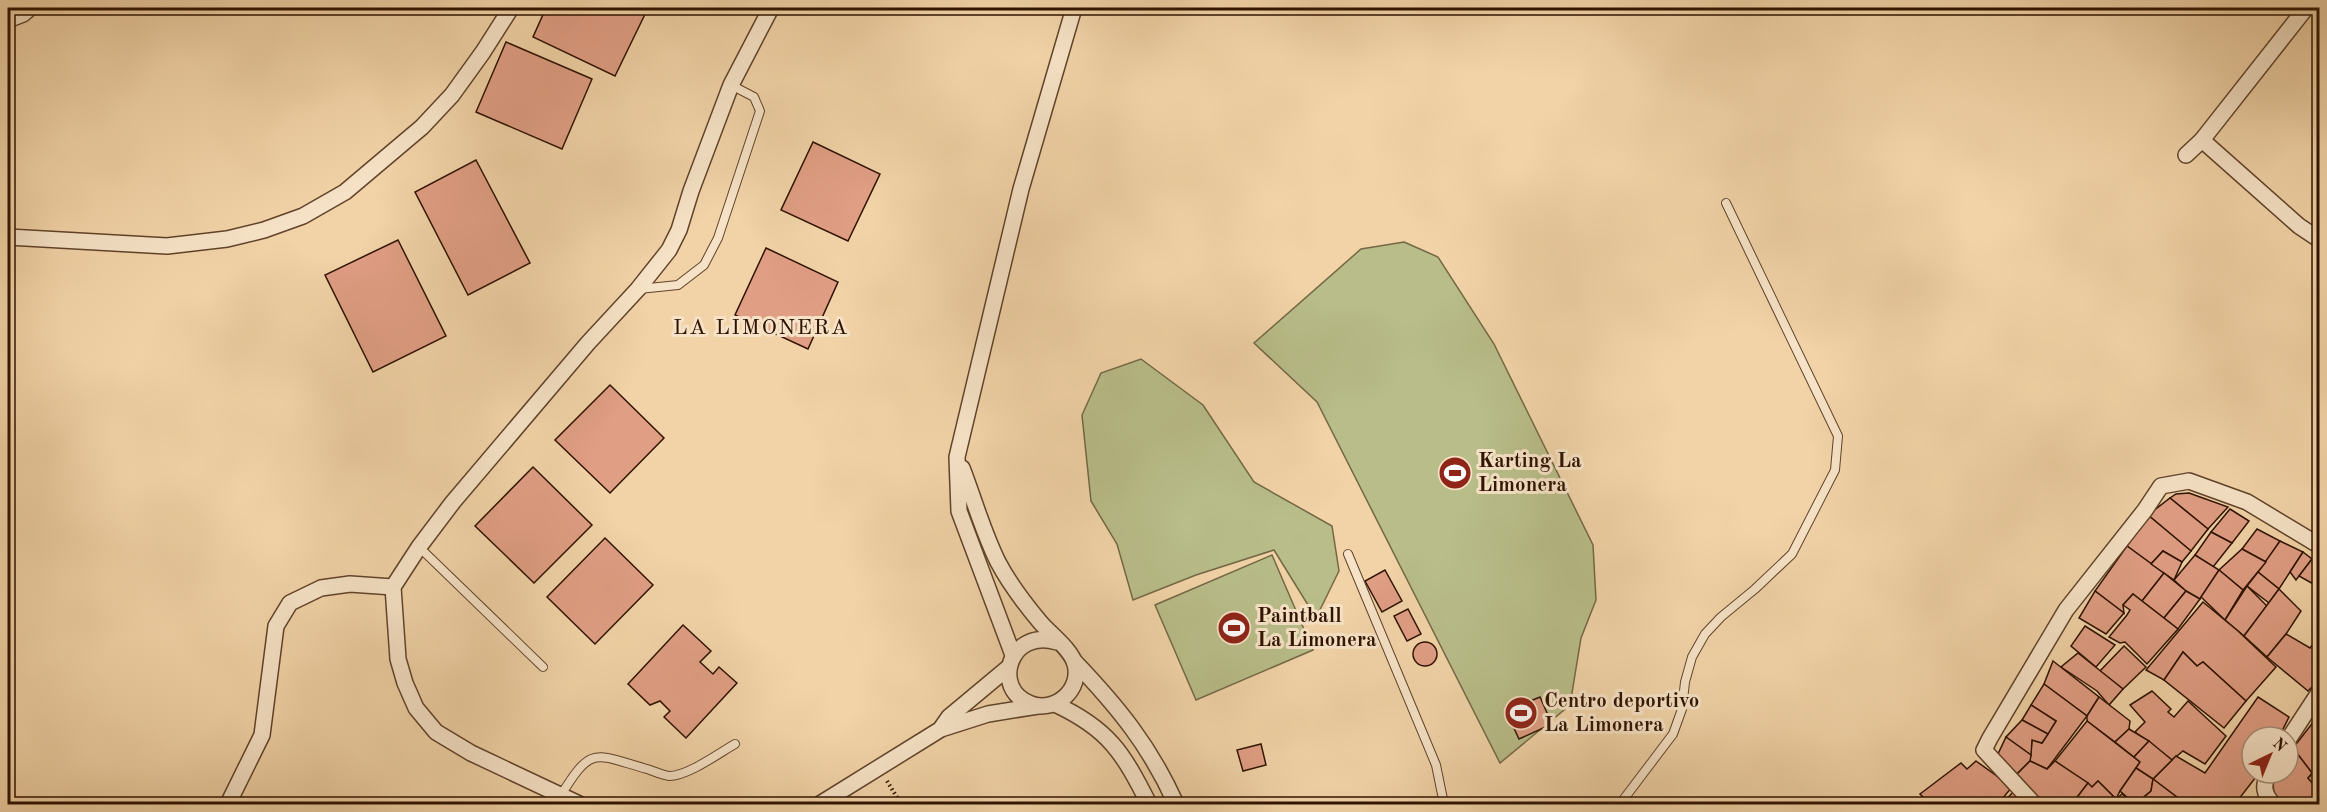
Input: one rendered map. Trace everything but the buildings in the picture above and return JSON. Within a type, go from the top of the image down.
[{"type":"street","points":[[8,20],[23,14],[30,8]]},
{"type":"street","points":[[8,237],[167,246],[227,239],[264,230],[303,216],[345,192],[422,127],[452,95],[511,8]]},
{"type":"street","points":[[579,804],[471,753],[435,732],[416,708],[405,684],[398,659],[393,587],[418,547],[460,494],[588,343],[638,289],[669,250],[679,230],[695,180],[731,85],[771,8]]},
{"type":"street","points":[[1074,8],[1021,189],[957,457],[959,511],[1011,661],[1009,679],[1013,689],[1020,698],[1030,704],[1048,705],[1081,716],[1098,728],[1125,759],[1149,804]]},
{"type":"street","points":[[2186,155],[2202,140],[2306,8]]},
{"type":"street","points":[[2202,140],[2299,226],[2319,240]]},
{"type":"street","points":[[957,457],[998,562],[1028,608],[1057,642],[1068,650],[1074,661],[1139,735],[1165,778],[1176,804]]},
{"type":"street","points":[[2034,804],[1984,750],[2066,610],[2145,510],[2161,486],[2189,481],[2247,502],[2319,546]]},
{"type":"street","points":[[228,804],[262,735],[276,626],[290,603],[321,588],[350,584],[393,587]]},
{"type":"street","points":[[941,729],[949,717],[1011,661],[1020,647],[1038,638],[1057,642]]},
{"type":"street","points":[[820,804],[941,729],[988,714],[1048,705],[1071,691],[1075,682],[1074,661]]},
{"type":"street","points":[[2297,725],[2319,691]]},
{"type":"street","points":[[2265,785],[2265,795],[2273,804]]},
{"type":"lane","points":[[638,289],[678,285],[704,265],[718,238],[760,111],[754,97],[731,85]]},
{"type":"lane","points":[[1620,804],[1672,734],[1682,709],[1685,682],[1692,657],[1705,634],[1721,616],[1755,589],[1792,554],[1836,470],[1838,436],[1726,203]]},
{"type":"lane","points":[[418,547],[543,667]]},
{"type":"lane","points":[[1348,554],[1436,765],[1444,804]]},
{"type":"lane","points":[[561,795],[578,768],[592,757],[605,757],[669,776],[687,771],[735,744]]},
{"type":"path","points":[[879,767],[901,804]]},
{"type":"green space","name":"Karting La Limonera","points":[[1404,242],[1438,257],[1494,344],[1593,545],[1596,600],[1581,638],[1570,705],[1500,763],[1317,402],[1254,343],[1361,249]]},
{"type":"green space","points":[[1141,359],[1203,405],[1254,482],[1332,526],[1339,571],[1316,618],[1274,550],[1196,575],[1133,600],[1117,544],[1091,501],[1082,415],[1101,373]]},
{"type":"green space","name":"Paintball La Limonera","points":[[1272,555],[1313,650],[1196,700],[1155,605]]},
{"type":"place","name":"Karting La Limonera","points":[[1455,473]]},
{"type":"place","name":"Paintball La Limonera","points":[[1234,628]]},
{"type":"place","name":"Centro deportivo La Limonera","points":[[1521,713]]},
{"type":"district","name":"LA LIMONERA","points":[[761,328]]}]
